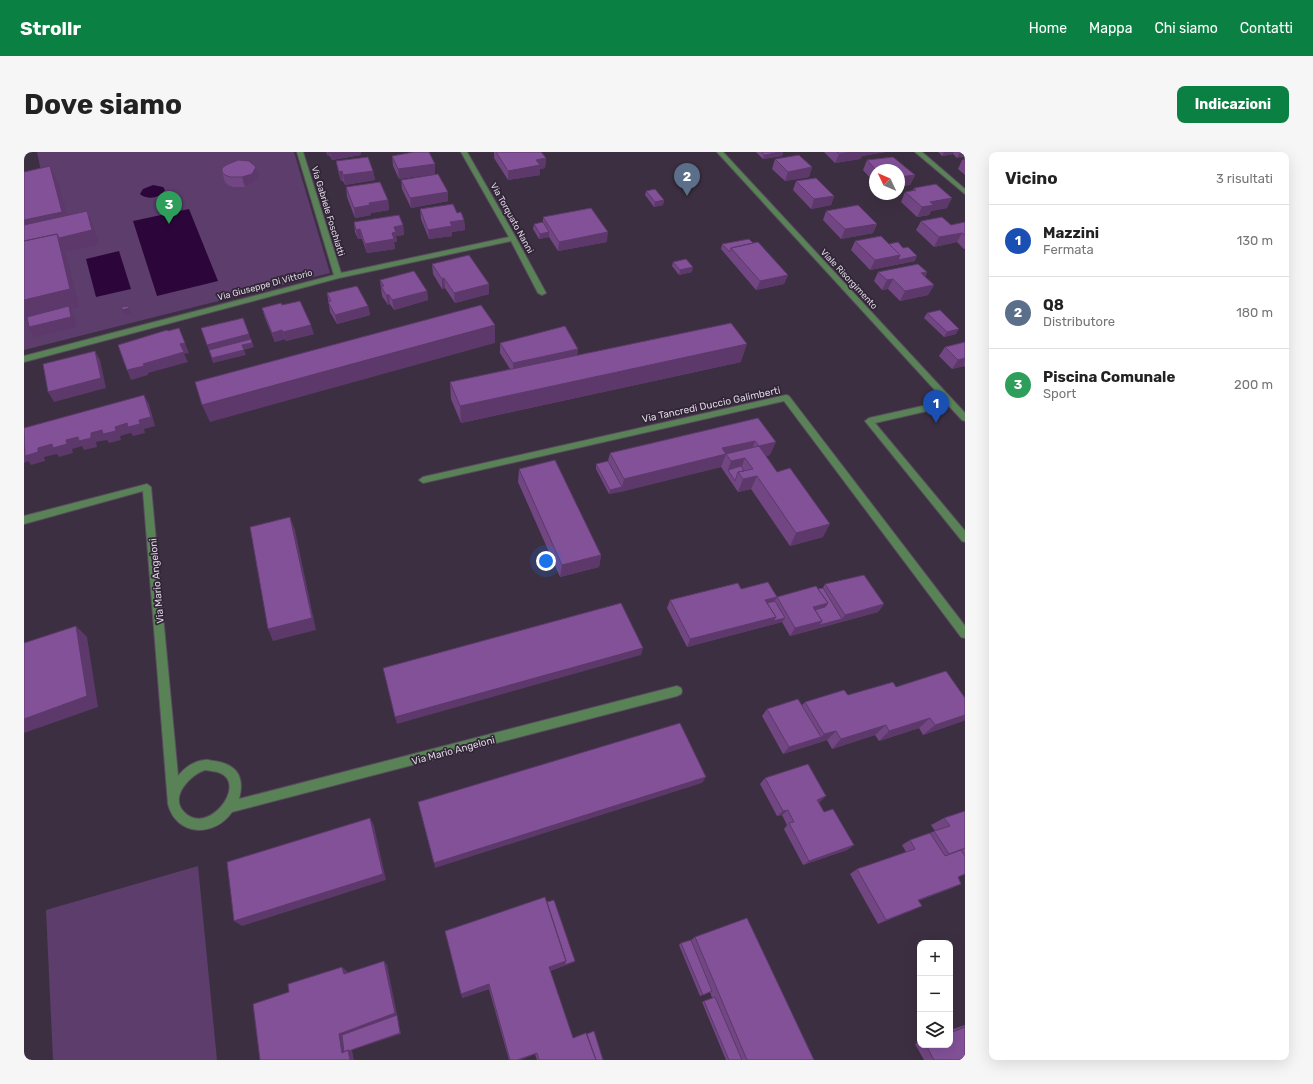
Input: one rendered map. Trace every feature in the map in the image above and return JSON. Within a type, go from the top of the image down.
[{"type":"street","name":"Via Gabriele Foschiatti","points":[[300,152],[338,276]]},
{"type":"street","name":"Via Torquato Nanni","points":[[464,152],[513,238],[542,293]]},
{"type":"street","name":"Viale Risorgimento","points":[[720,152],[965,418]]},
{"type":"street","points":[[918,152],[965,192]]},
{"type":"street","name":"Via Giuseppe Di Vittorio","points":[[24,358],[338,276],[513,238]]},
{"type":"street","name":"Via Tancredi Duccio Galimberti","points":[[423,480],[786,398],[965,634]]},
{"type":"street","points":[[951,403],[869,421],[965,538]]},
{"type":"street","name":"Via Mario Angeloni","points":[[24,520],[147,487],[174,802]]},
{"type":"street","name":"Via Mario Angeloni","points":[[230,807],[676,691]]},
{"type":"street","points":[[205,765],[223,767],[230,772],[235,780],[235,798],[230,807],[223,815],[205,824],[187,822],[180,817],[175,810],[174,802],[177,788],[186,775],[195,768],[205,765]]},
{"type":"shaded area","points":[[37,152],[294,152],[330,273],[24,350],[24,174],[41,171]]},
{"type":"shaded area","points":[[153,185],[163,187],[165,190],[160,195],[151,198],[144,197],[140,194],[143,189]]},
{"type":"shaded area","points":[[189,209],[218,281],[157,296],[133,221]]},
{"type":"shaded area","points":[[119,251],[131,289],[96,297],[86,259]]},
{"type":"shaded area","points":[[198,866],[217,1060],[53,1060],[46,910]]},
{"type":"building","points":[[414,152],[429,152],[435,164],[398,169],[392,156]]},
{"type":"building","points":[[496,152],[541,152],[546,158],[536,160],[540,165],[508,171]]},
{"type":"building","points":[[762,152],[781,152],[764,155]]},
{"type":"building","points":[[837,152],[852,152],[839,154]]},
{"type":"building","points":[[799,155],[812,167],[788,172],[775,159]]},
{"type":"building","points":[[368,157],[373,171],[343,175],[342,171],[339,172],[336,161]]},
{"type":"building","points":[[893,157],[902,164],[871,164],[867,160]]},
{"type":"building","points":[[238,160],[249,161],[256,167],[252,174],[242,177],[230,177],[222,172],[222,168],[226,165]]},
{"type":"building","points":[[50,166],[62,212],[24,220],[24,172]]},
{"type":"building","points":[[905,167],[915,175],[905,176]]},
{"type":"building","points":[[438,174],[448,192],[410,198],[401,180]]},
{"type":"building","points":[[816,178],[834,196],[814,199],[796,181]]},
{"type":"building","points":[[380,182],[388,200],[369,203],[370,205],[354,208],[346,187]]},
{"type":"building","points":[[936,184],[952,198],[930,202],[934,205],[922,207],[905,192],[916,190],[914,188]]},
{"type":"building","points":[[655,189],[664,200],[655,202],[646,191]]},
{"type":"building","points":[[453,204],[457,213],[461,212],[464,220],[450,222],[452,226],[428,230],[420,209]]},
{"type":"building","points":[[858,205],[877,224],[845,229],[826,211]]},
{"type":"building","points":[[591,208],[608,232],[559,242],[543,217]]},
{"type":"building","points":[[87,211],[92,230],[59,238],[57,234],[24,241],[24,225]]},
{"type":"building","points":[[399,215],[403,225],[394,227],[396,232],[392,233],[394,239],[365,244],[360,229],[356,230],[354,222]]},
{"type":"building","points":[[942,217],[951,225],[965,222],[965,235],[962,233],[939,237],[921,221]]},
{"type":"building","points":[[543,222],[549,232],[540,234],[534,224]]},
{"type":"building","points":[[57,234],[70,289],[24,300],[24,241]]},
{"type":"building","points":[[881,236],[900,255],[875,260],[855,241]]},
{"type":"building","points":[[749,239],[753,243],[731,248],[730,252],[722,244]]},
{"type":"building","points":[[758,242],[788,275],[760,281],[731,248]]},
{"type":"building","points":[[898,242],[903,248],[908,247],[917,256],[898,260],[900,255],[889,244]]},
{"type":"building","points":[[469,255],[489,284],[454,293],[432,264]]},
{"type":"building","points":[[686,259],[693,267],[680,270],[673,262]]},
{"type":"building","points":[[918,264],[927,272],[921,273],[934,285],[905,291],[893,279],[887,280],[878,272]]},
{"type":"building","points":[[414,271],[427,291],[392,300],[389,295],[386,295],[381,286],[384,286],[380,280]]},
{"type":"building","points":[[357,286],[368,306],[335,315],[328,302],[331,301],[327,293]]},
{"type":"building","points":[[300,301],[311,325],[283,332],[282,330],[272,333],[262,308],[281,303],[282,305]]},
{"type":"building","points":[[481,305],[495,325],[202,405],[195,382]]},
{"type":"building","points":[[69,306],[71,317],[29,327],[27,317]]},
{"type":"building","points":[[128,306],[129,308],[122,310],[122,307]]},
{"type":"building","points":[[940,310],[959,329],[947,332],[927,313]]},
{"type":"building","points":[[243,318],[249,334],[207,345],[201,328]]},
{"type":"building","points":[[731,323],[747,344],[460,406],[450,382]]},
{"type":"building","points":[[565,326],[578,349],[513,363],[500,343]]},
{"type":"building","points":[[179,328],[185,343],[180,344],[184,352],[143,364],[144,366],[127,370],[118,345],[167,330]]},
{"type":"building","points":[[251,339],[252,343],[242,345],[244,350],[212,358],[209,350]]},
{"type":"building","points":[[965,342],[965,358],[958,360],[945,347]]},
{"type":"building","points":[[95,351],[101,378],[48,392],[43,364]]},
{"type":"building","points":[[144,395],[151,417],[139,420],[140,424],[128,427],[127,423],[115,427],[116,431],[103,434],[102,430],[91,433],[91,438],[79,441],[78,437],[66,440],[67,444],[53,448],[52,444],[38,448],[38,452],[25,456],[24,428]]},
{"type":"building","points":[[758,418],[776,442],[759,446],[755,441],[722,448],[726,454],[624,479],[610,453]]},
{"type":"building","points":[[759,446],[777,472],[790,468],[830,524],[796,533],[757,476],[743,479],[738,472],[753,469],[745,458],[731,461],[726,454]]},
{"type":"building","points":[[555,460],[601,555],[562,565],[519,469]]},
{"type":"building","points":[[608,461],[622,487],[610,490],[596,464]]},
{"type":"building","points":[[741,466],[744,471],[738,472],[735,481],[728,470]]},
{"type":"building","points":[[290,517],[312,618],[268,629],[250,527]]},
{"type":"building","points":[[864,575],[884,604],[845,615],[825,584]]},
{"type":"building","points":[[768,582],[777,597],[765,600],[776,617],[690,639],[670,600],[738,583],[741,589]]},
{"type":"building","points":[[816,586],[828,603],[813,607],[822,621],[795,628],[777,597]]},
{"type":"building","points":[[823,588],[842,619],[819,625],[822,621],[815,610],[825,607],[828,603],[818,589]]},
{"type":"building","points":[[775,601],[785,618],[773,621],[776,617],[767,603]]},
{"type":"building","points":[[621,603],[643,648],[395,717],[383,668]]},
{"type":"building","points":[[76,626],[87,696],[24,719],[24,643]]},
{"type":"building","points":[[946,671],[965,698],[965,715],[935,725],[930,718],[889,731],[886,725],[841,739],[836,731],[824,734],[805,702],[844,690],[848,695],[893,682],[896,687]]},
{"type":"building","points":[[798,699],[821,737],[789,747],[767,709]]},
{"type":"building","points":[[680,723],[706,777],[434,863],[418,802]]},
{"type":"building","points":[[808,764],[826,796],[817,800],[824,812],[833,809],[854,845],[809,861],[789,823],[794,822],[788,810],[783,811],[765,778]]},
{"type":"building","points":[[965,811],[965,848],[949,854],[934,831],[950,826],[944,818]]},
{"type":"building","points":[[370,818],[383,874],[234,921],[227,862]]},
{"type":"building","points":[[930,833],[945,856],[961,850],[965,856],[965,874],[958,877],[961,884],[918,900],[922,906],[886,920],[857,869],[915,849],[910,840]]},
{"type":"building","points":[[545,897],[566,961],[549,967],[573,1038],[586,1033],[596,1060],[539,1060],[537,1053],[517,1060],[510,1060],[489,984],[461,994],[445,931]]},
{"type":"building","points":[[554,900],[575,961],[564,965],[566,961],[547,902]]},
{"type":"building","points":[[747,918],[814,1060],[747,1060],[695,937]]},
{"type":"building","points":[[691,940],[712,991],[703,995],[681,943]]},
{"type":"building","points":[[384,961],[395,1013],[339,1034],[342,1053],[348,1050],[350,1060],[260,1060],[253,1004],[289,992],[288,984],[342,967],[344,974]]},
{"type":"building","points":[[715,997],[742,1060],[729,1060],[704,1001]]},
{"type":"building","points":[[397,1015],[400,1033],[351,1051],[348,1050],[344,1052],[342,1035]]},
{"type":"building","points":[[965,1027],[965,1060],[934,1060],[928,1048],[953,1048],[953,1032]]},
{"type":"building","points":[[594,1031],[603,1060],[596,1060],[587,1034]]},
{"type":"place","name":"Q8","points":[[687,196]]},
{"type":"place","name":"Piscina Comunale","points":[[169,224]]},
{"type":"place","name":"Mazzini","points":[[936,423]]}]
